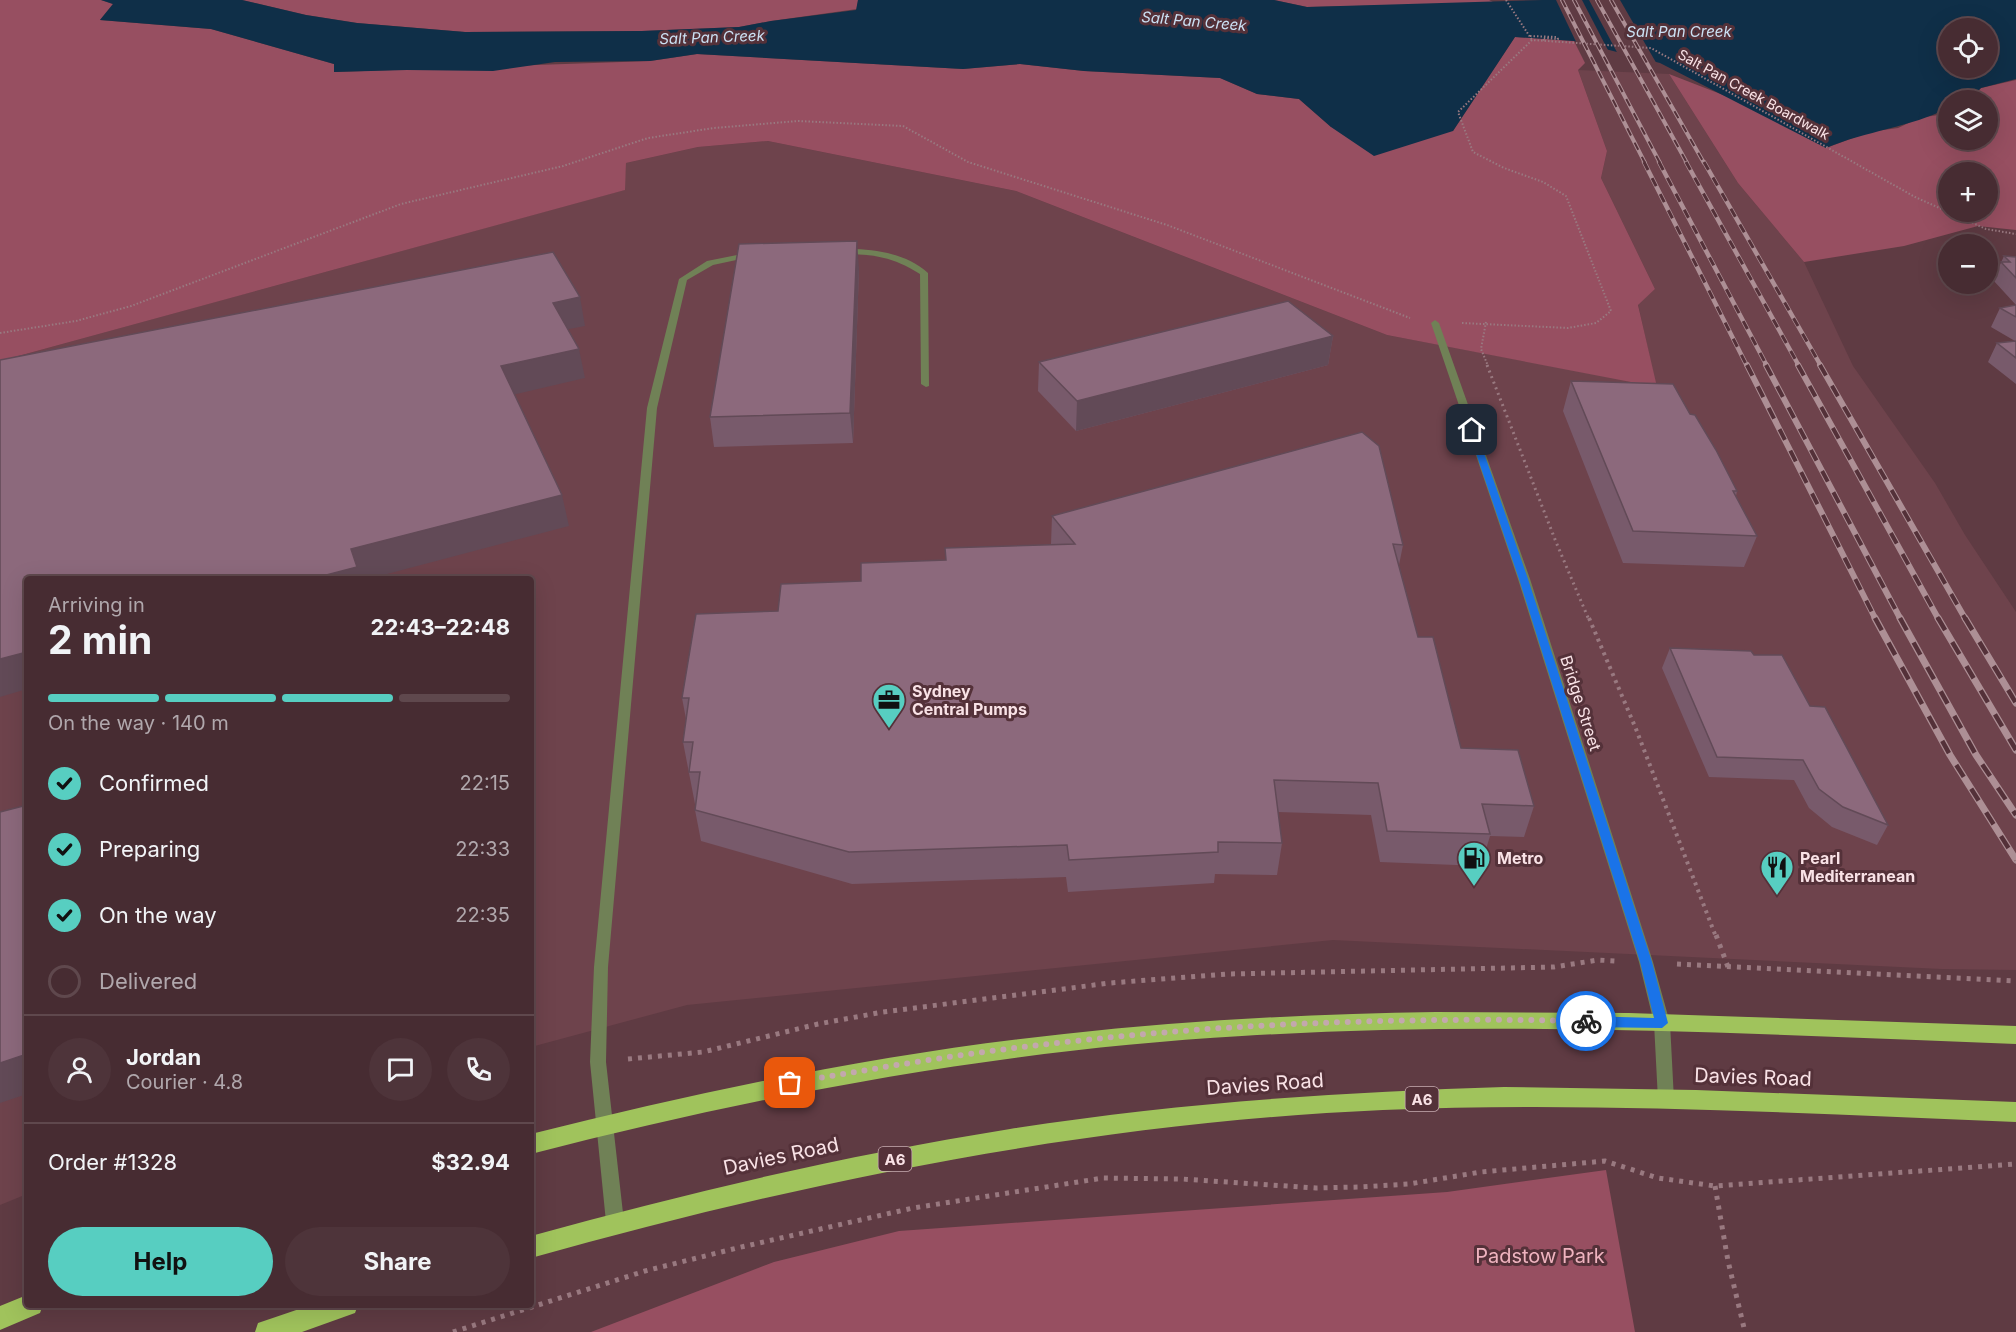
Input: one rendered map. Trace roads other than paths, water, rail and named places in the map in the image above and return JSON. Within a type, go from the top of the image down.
[{"type":"highway","points":[[534,1143],[606,1124],[769,1087],[915,1062],[1042,1044],[1239,1028],[1457,1020],[1662,1023],[2016,1035]]},
{"type":"highway","name":"Davies Road","points":[[534,1246],[731,1192],[893,1159],[1056,1132],[1179,1116],[1417,1100],[1505,1097],[2016,1112]]},
{"type":"highway","points":[[0,1318],[25,1308]]},
{"type":"highway","points":[[267,1332],[337,1308]]},
{"type":"street","points":[[832,252],[876,251],[905,260],[924,273],[926,384]]},
{"type":"street","points":[[615,1222],[598,1062],[601,967],[652,408],[683,279],[710,263],[743,254],[765,254]]},
{"type":"street","name":"Bridge Street","points":[[1435,323],[1524,579],[1646,962],[1662,1023],[1666,1100]]},
{"type":"water","name":"Salt Pan Creek","points":[[101,0],[242,0],[306,15],[357,23],[465,32],[642,31],[739,27],[856,10],[858,0],[1274,0],[1307,7],[1543,0],[2016,0],[2016,79],[1979,90],[1938,90],[1938,112],[1826,148],[1660,63],[1574,41],[1515,37],[1453,131],[1374,156],[1331,127],[1299,99],[1257,94],[1220,78],[1084,71],[1020,64],[963,69],[697,54],[650,61],[555,62],[493,71],[334,72],[334,64],[211,29],[100,20],[113,4]]},
{"type":"railway","points":[[1562,0],[1645,163]]},
{"type":"railway","points":[[1574,0],[1660,163]]},
{"type":"railway","points":[[1597,0],[1687,163]]},
{"type":"railway","points":[[1611,0],[1704,163]]},
{"type":"railway","points":[[1644,162],[1747,366]]},
{"type":"railway","points":[[1659,162],[1767,366]]},
{"type":"railway","points":[[1686,162],[1799,366]]},
{"type":"railway","points":[[1704,162],[1821,366]]},
{"type":"railway","points":[[1747,365],[1876,620]]},
{"type":"railway","points":[[1766,365],[1901,620]]},
{"type":"railway","points":[[1798,365],[1939,620]]},
{"type":"railway","points":[[1820,365],[1966,620]]},
{"type":"railway","points":[[1875,618],[1950,755],[2016,860]]},
{"type":"railway","points":[[1900,618],[1976,755],[2016,815]]},
{"type":"railway","points":[[1938,618],[2016,750]]},
{"type":"railway","points":[[1965,618],[2016,703]]},
{"type":"place","name":"Sydney Central Pumps","points":[[889,729]]},
{"type":"place","name":"Metro","points":[[1474,887]]},
{"type":"place","name":"Pearl Mediterranean","points":[[1777,896]]},
{"type":"park label","name":"Padstow Park","points":[[1540,1256]]}]
